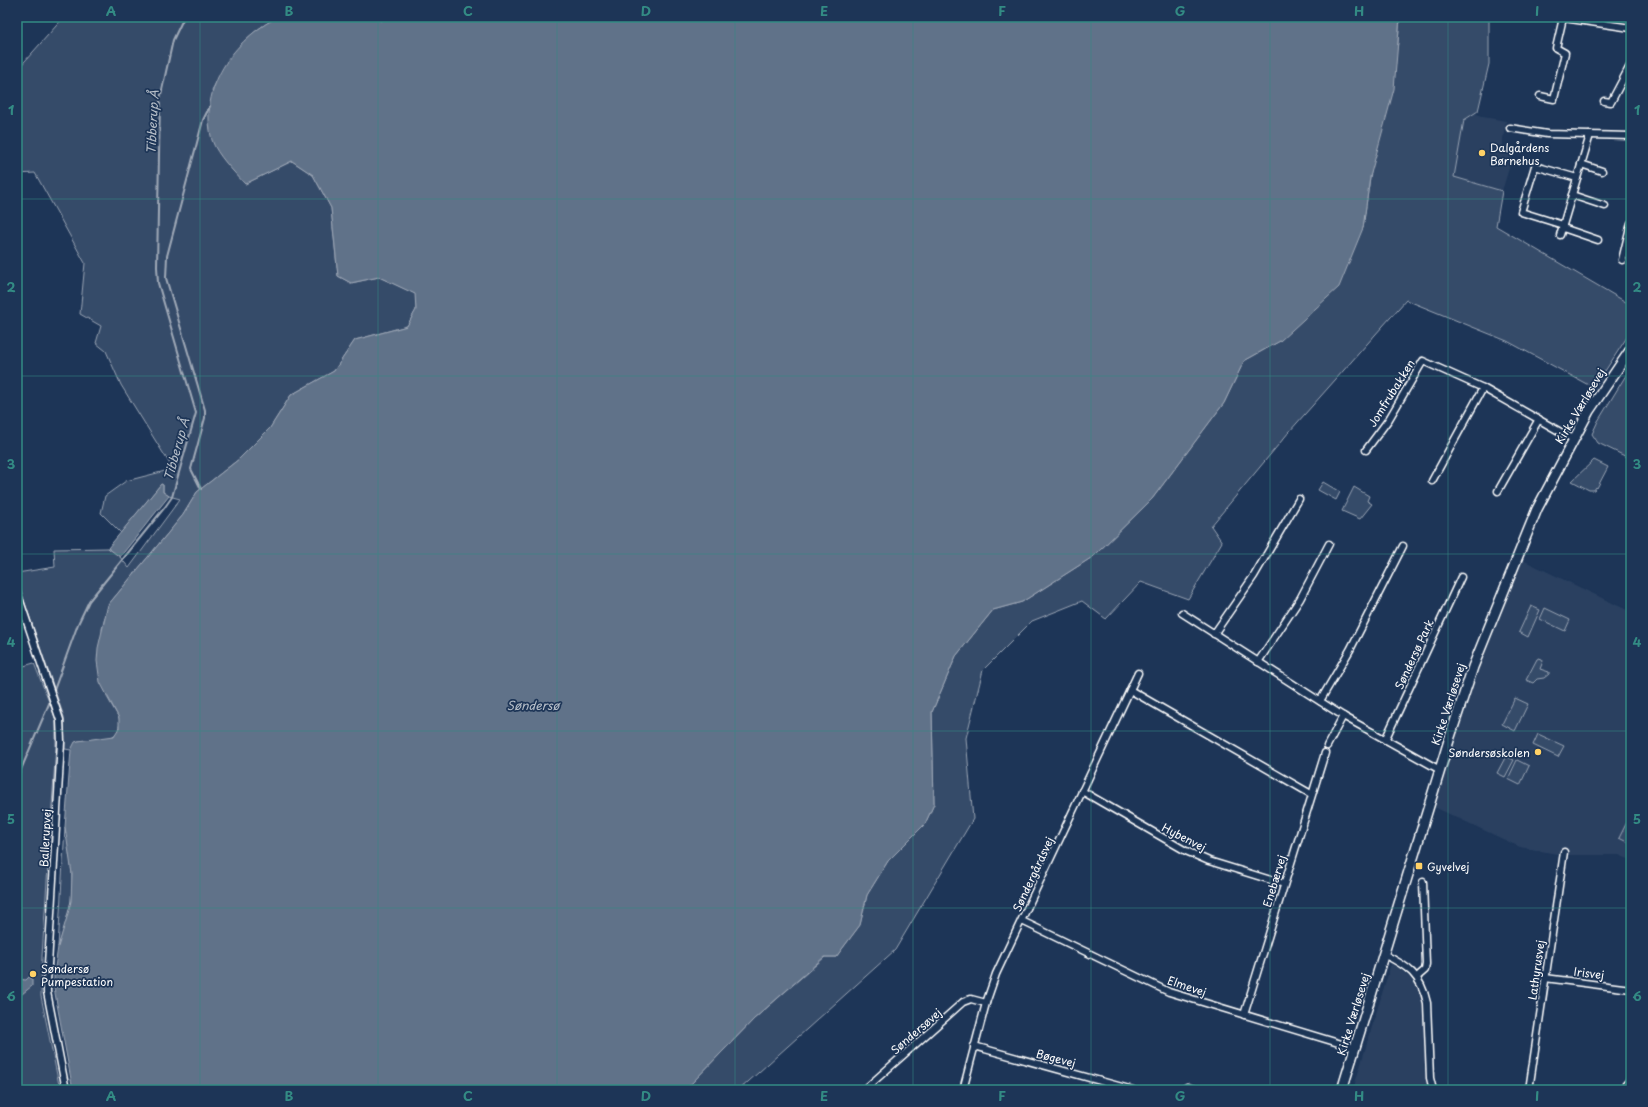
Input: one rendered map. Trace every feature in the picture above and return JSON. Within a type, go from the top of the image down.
[{"type":"street","points":[[1540,96],[1554,99],[1564,53],[1556,48],[1560,18],[1631,28]]},
{"type":"street","points":[[1604,101],[1611,102],[1631,64]]},
{"type":"street","points":[[1510,128],[1547,134],[1631,136]]},
{"type":"street","points":[[1560,235],[1590,135]]},
{"type":"street","points":[[1581,164],[1602,171]]},
{"type":"street","points":[[1577,178],[1535,166],[1521,212],[1598,240]]},
{"type":"street","points":[[1572,195],[1605,206]]},
{"type":"street","points":[[1622,260],[1631,223]]},
{"type":"street","name":"Kirke Værløsevej","points":[[1342,1090],[1450,737],[1492,618],[1537,508],[1573,439],[1597,399],[1631,349]]},
{"type":"street","name":"Jomfrubakken","points":[[1366,450],[1389,418],[1423,361],[1483,388],[1573,439]]},
{"type":"street","points":[[1432,481],[1483,388]]},
{"type":"street","points":[[1498,491],[1539,419]]},
{"type":"street","points":[[1214,634],[1254,576],[1299,499]]},
{"type":"street","points":[[1258,662],[1300,599],[1329,544]]},
{"type":"street","points":[[1320,701],[1350,650],[1403,546]]},
{"type":"street","name":"Søndersø Park","points":[[1385,740],[1461,577]]},
{"type":"street","name":"Ballerupvej","points":[[17,592],[50,686],[60,720],[61,742],[47,992],[66,1090]]},
{"type":"street","points":[[1182,613],[1343,716],[1440,770]]},
{"type":"street","name":"Søndergårdsvej","points":[[962,1090],[986,1003],[996,974],[1138,673]]},
{"type":"street","points":[[1130,690],[1311,794]]},
{"type":"street","points":[[1327,746],[1343,716]]},
{"type":"street","name":"Enebærvej","points":[[1244,1014],[1311,794],[1325,753]]},
{"type":"street","name":"Hybenvej","points":[[1082,791],[1186,851],[1209,861],[1284,884]]},
{"type":"street","name":"Lathyrusvej","points":[[1529,1090],[1564,852]]},
{"type":"street","points":[[1417,977],[1425,970],[1426,964],[1423,882]]},
{"type":"street","name":"Elmevej","points":[[1022,921],[1169,992],[1355,1048]]},
{"type":"street","points":[[1383,954],[1409,968],[1417,977],[1424,991],[1427,1003],[1430,1078],[1433,1090]]},
{"type":"street","name":"Irisvej","points":[[1545,978],[1631,989]]},
{"type":"street","name":"Søndersøvej","points":[[864,1090],[963,1002],[971,999],[986,1003]]},
{"type":"street","name":"Bøgevej","points":[[974,1046],[1133,1090]]},
{"type":"street","points":[[1621,1090],[1631,1079]]},
{"type":"street","points":[[1182,1090],[1187,1087],[1198,1090]]},
{"type":"shaded area","points":[[64,17],[278,17],[255,31],[246,39],[225,67],[212,90],[245,184],[292,161],[313,175],[331,208],[338,276],[351,283],[379,277],[416,294],[416,310],[407,326],[355,340],[334,371],[291,395],[270,428],[239,459],[197,492],[183,515],[108,605],[102,629],[107,697],[119,718],[120,723],[117,733],[110,738],[78,741],[71,750],[65,749],[64,717],[17,580],[17,573],[55,567],[54,549],[108,548],[120,557],[129,568],[180,499],[169,496],[163,492],[163,485],[161,484],[121,533],[101,513],[105,496],[126,481],[173,469],[121,385],[106,351],[96,343],[101,326],[80,314],[85,263],[35,173],[17,174],[17,70]]},
{"type":"shaded area","points":[[1400,17],[1489,17],[1489,64],[1478,111],[1464,120],[1454,177],[1502,191],[1496,226],[1631,305],[1631,331],[1594,388],[1507,341],[1406,300],[1289,432],[1211,526],[1222,542],[1188,599],[1141,582],[1106,619],[1082,601],[1032,621],[983,670],[966,738],[973,819],[895,950],[739,1090],[683,1090],[688,1087],[754,1019],[825,957],[836,957],[860,925],[867,895],[888,861],[925,824],[934,804],[932,712],[956,656],[993,610],[1022,602],[1094,556],[1152,499],[1224,403],[1244,361],[1280,341],[1363,228],[1370,177],[1398,43]]},
{"type":"shaded area","name":"Dalgårdens Børnehus","points":[[1475,113],[1483,117],[1506,121],[1501,150],[1513,155],[1502,191],[1454,177],[1464,120]]},
{"type":"shaded area","points":[[1631,367],[1631,459],[1598,443],[1592,434],[1598,421]]},
{"type":"shaded area","points":[[1594,460],[1608,467],[1597,488],[1596,487],[1594,490],[1589,490],[1572,481]]},
{"type":"shaded area","points":[[1323,482],[1340,492],[1336,500],[1318,490]]},
{"type":"shaded area","points":[[1354,487],[1369,496],[1367,501],[1372,504],[1360,519],[1342,511]]},
{"type":"shaded area","name":"Søndersøskolen","points":[[1512,555],[1631,612],[1631,860],[1619,855],[1562,855],[1520,847],[1430,805],[1492,611]]},
{"type":"shaded area","points":[[1531,606],[1540,610],[1528,637],[1519,632]]},
{"type":"shaded area","points":[[1545,608],[1570,620],[1565,631],[1540,619]]},
{"type":"shaded area","points":[[1539,658],[1543,661],[1540,669],[1549,672],[1549,674],[1544,678],[1537,679],[1533,683],[1526,680],[1537,659]]},
{"type":"shaded area","points":[[34,663],[56,720],[56,745],[42,956],[41,996],[60,1090],[17,1090],[17,668]]},
{"type":"shaded area","points":[[1515,698],[1528,704],[1515,731],[1502,724]]},
{"type":"shaded area","points":[[1538,734],[1564,746],[1558,757],[1533,745]]},
{"type":"shaded area","points":[[1506,756],[1514,760],[1505,777],[1497,773]]},
{"type":"shaded area","points":[[1517,760],[1529,766],[1520,785],[1508,779]]},
{"type":"shaded area","points":[[1631,814],[1631,844],[1619,838]]},
{"type":"shaded area","points":[[65,827],[71,864],[72,892],[64,930],[58,947]]},
{"type":"shaded area","points":[[1391,964],[1401,970],[1414,982],[1420,993],[1423,1004],[1425,1075],[1428,1090],[1353,1090]]},
{"type":"water","name":"Søndersø","points":[[278,17],[370,17],[382,21],[385,17],[1400,17],[1394,89],[1370,177],[1363,228],[1339,287],[1280,341],[1244,361],[1224,403],[1152,499],[1094,556],[1022,602],[993,610],[956,656],[932,712],[934,804],[925,824],[888,861],[867,895],[860,925],[836,957],[824,957],[754,1019],[688,1087],[683,1090],[73,1090],[54,988],[54,974],[58,947],[71,901],[72,874],[65,827],[71,750],[75,742],[114,736],[119,728],[119,718],[100,682],[97,661],[98,648],[108,605],[183,515],[197,492],[239,459],[270,428],[291,395],[334,371],[355,340],[407,326],[416,310],[415,294],[379,277],[351,283],[338,276],[331,208],[313,175],[292,161],[245,184],[226,163],[214,146],[209,121],[210,102],[215,84],[223,67],[247,38],[262,26]]},
{"type":"water","points":[[161,484],[163,485],[163,492],[169,496],[120,557],[108,548]]},
{"type":"water","points":[[29,977],[32,978],[32,986],[22,994],[17,994],[17,979],[26,980]]},
{"type":"waterway","name":"Tibberup Å","points":[[53,693],[78,624],[89,601],[172,497],[196,413],[158,283],[157,267],[160,99],[173,40],[184,17]]},
{"type":"waterway","points":[[201,489],[191,469],[205,418],[205,410],[166,278],[167,256],[203,120],[210,106]]},
{"type":"waterway","name":"Tibberup Å","points":[[17,779],[51,699]]},
{"type":"waterway","points":[[32,972],[32,978]]},
{"type":"place","name":"Dalgårdens Børnehus","points":[[1482,153]]},
{"type":"place","name":"Søndersøskolen","points":[[1538,752]]},
{"type":"place","name":"Gyvelvej","points":[[1419,866]]},
{"type":"place","name":"Søndersø Pumpestation","points":[[33,974]]}]
